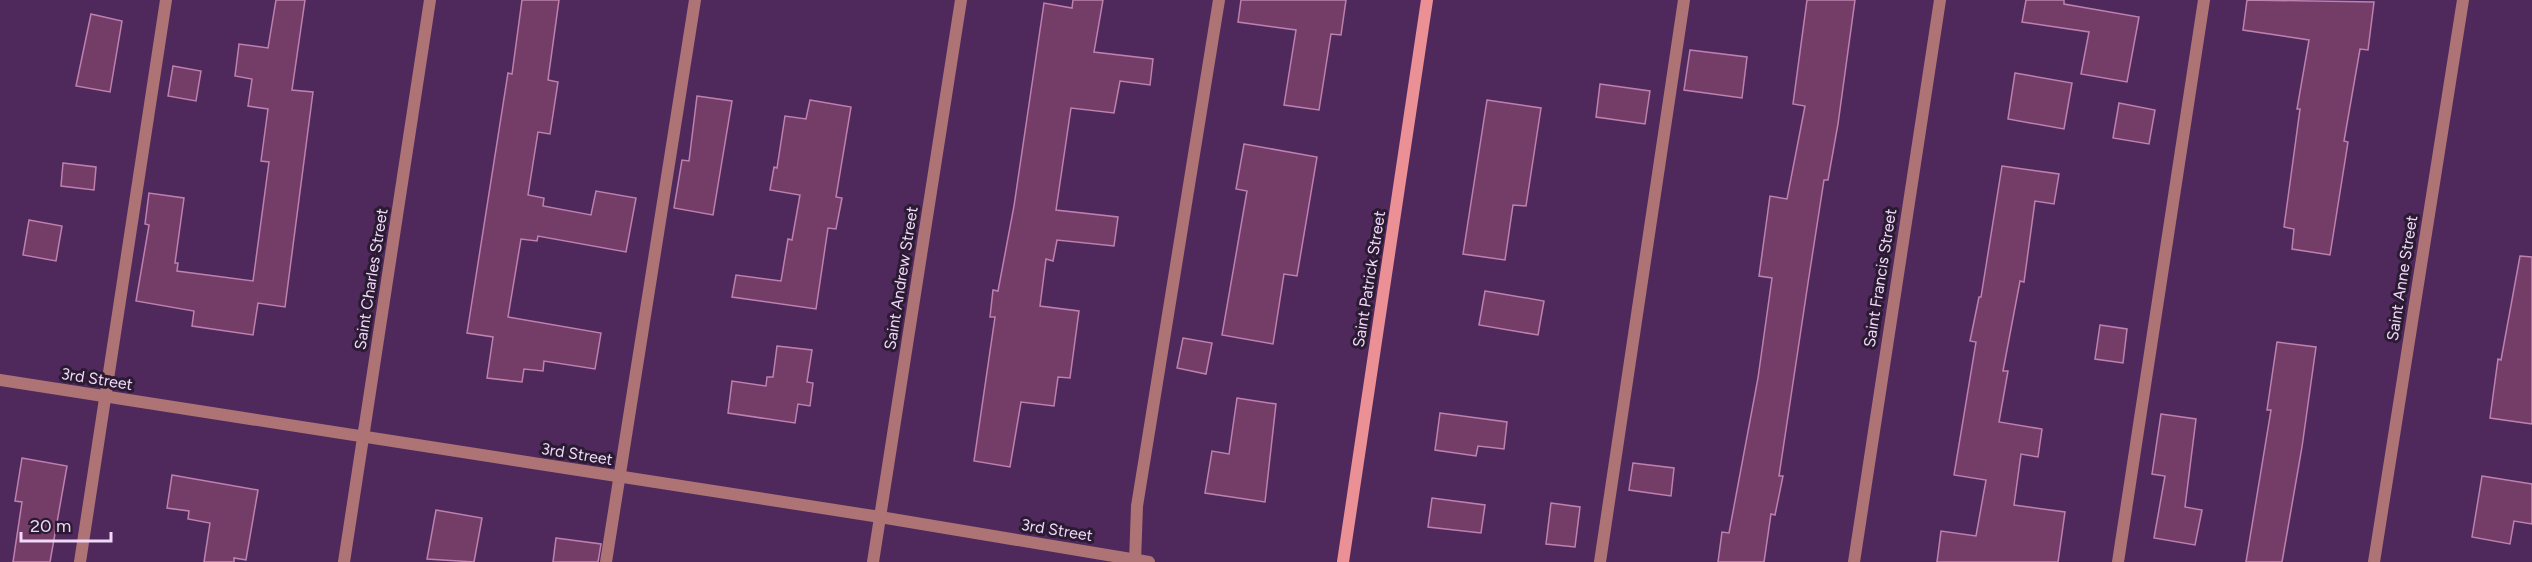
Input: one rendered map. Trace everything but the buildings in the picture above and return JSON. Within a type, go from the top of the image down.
[{"type":"main road","name":"Saint Patrick Street","points":[[1342,562],[1427,0]]},
{"type":"street","points":[[80,562],[166,0]]},
{"type":"street","name":"Saint Charles Street","points":[[344,562],[430,0]]},
{"type":"street","points":[[606,562],[695,0]]},
{"type":"street","name":"Saint Andrew Street","points":[[873,562],[962,0]]},
{"type":"street","points":[[1135,561],[1137,506],[1219,0]]},
{"type":"street","points":[[1600,562],[1684,0]]},
{"type":"street","name":"Saint Francis Street","points":[[1854,562],[1940,0]]},
{"type":"street","points":[[2118,562],[2204,0]]},
{"type":"street","name":"Saint Anne Street","points":[[2374,562],[2463,0]]},
{"type":"street","name":"3rd Street","points":[[0,380],[880,517],[1149,562]]}]
